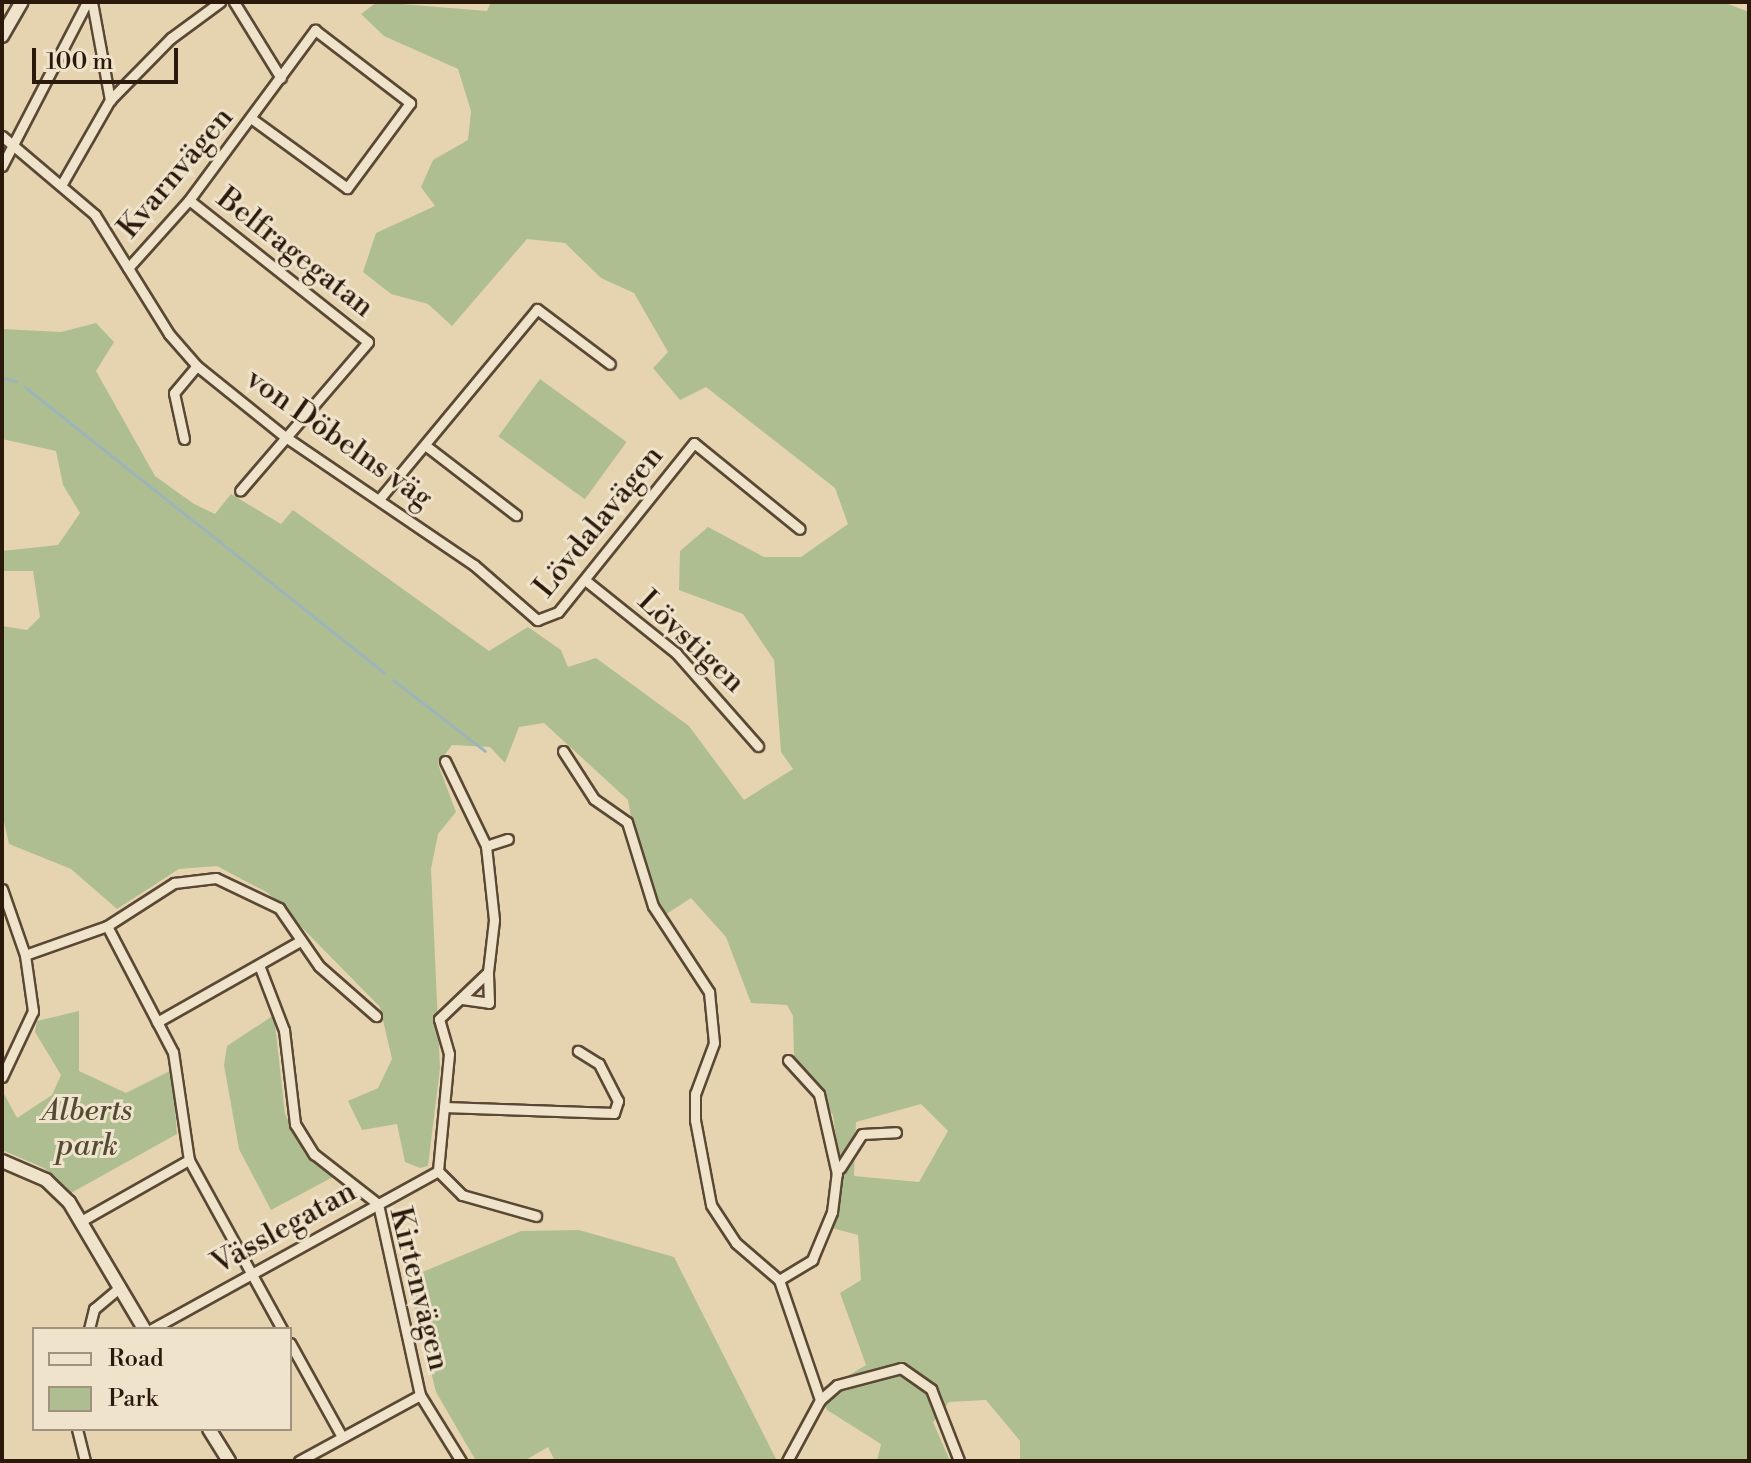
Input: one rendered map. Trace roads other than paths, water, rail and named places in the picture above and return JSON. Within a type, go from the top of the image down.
[{"type":"street","points":[[4,30],[22,2]]},
{"type":"street","points":[[89,2],[110,100]]},
{"type":"street","points":[[2,166],[12,142],[89,2]]},
{"type":"street","points":[[63,182],[110,100],[171,38],[220,2]]},
{"type":"street","points":[[234,2],[281,78]]},
{"type":"street","name":"Kvarnvägen","points":[[128,268],[189,200],[315,30],[410,103],[347,188],[252,119]]},
{"type":"street","name":"von Döbelns väg","points":[[2,136],[63,182],[95,215],[197,366],[284,436],[381,497],[542,622]]},
{"type":"street","name":"Belfragegatan","points":[[189,200],[368,342],[284,436],[240,491]]},
{"type":"street","points":[[381,497],[537,309],[610,364]]},
{"type":"street","points":[[184,439],[174,393],[197,366]]},
{"type":"street","name":"Lövdalavägen","points":[[542,622],[585,580],[694,443],[800,529]]},
{"type":"street","points":[[425,445],[516,515]]},
{"type":"street","name":"Lövstigen","points":[[585,580],[676,653],[758,746]]},
{"type":"street","points":[[563,751],[594,799],[627,822],[653,906],[709,992],[714,1043],[695,1094],[695,1120],[711,1205],[736,1243],[779,1280],[820,1400]]},
{"type":"street","points":[[445,761],[486,846],[494,920],[488,972],[489,1003],[462,999]]},
{"type":"street","points":[[486,846],[508,839]]},
{"type":"street","points":[[25,955],[107,926],[174,883],[206,877],[279,908],[300,941],[376,1016]]},
{"type":"street","points":[[2,889],[25,955],[32,1019],[2,1077]]},
{"type":"street","points":[[107,926],[176,1064],[189,1160],[281,1327]]},
{"type":"street","points":[[157,1022],[300,941]]},
{"type":"street","name":"Kirtenvägen","points":[[259,965],[284,1030],[288,1101],[299,1132],[378,1204],[420,1395],[461,1461]]},
{"type":"street","points":[[488,972],[462,999],[446,1006],[439,1019],[449,1054],[438,1171],[462,1195],[536,1216]]},
{"type":"street","points":[[444,1107],[614,1113],[618,1101],[599,1064],[578,1051]]},
{"type":"street","points":[[779,1280],[812,1260],[832,1212],[837,1174],[819,1094],[788,1060]]},
{"type":"street","points":[[837,1174],[862,1134],[896,1132]]},
{"type":"street","points":[[81,1221],[189,1160]]},
{"type":"street","points":[[2,1161],[46,1180],[81,1221],[143,1327]]},
{"type":"street","name":"Vässlegatan","points":[[156,1327],[438,1171]]},
{"type":"street","points":[[90,1327],[94,1309],[119,1288]]},
{"type":"street","points":[[292,1347],[342,1437]]},
{"type":"street","points":[[787,1461],[820,1400],[860,1374],[901,1368],[918,1374],[931,1389],[959,1461]]},
{"type":"street","points":[[299,1461],[420,1395]]},
{"type":"street","points":[[78,1431],[85,1461]]},
{"type":"street","points":[[210,1431],[229,1461]]},
{"type":"waterway","points":[[2,378],[16,381]]},
{"type":"waterway","points":[[25,387],[384,673]]},
{"type":"waterway","points":[[393,680],[485,751]]},
{"type":"park label","name":"Alberts park","points":[[87,1128]]}]
